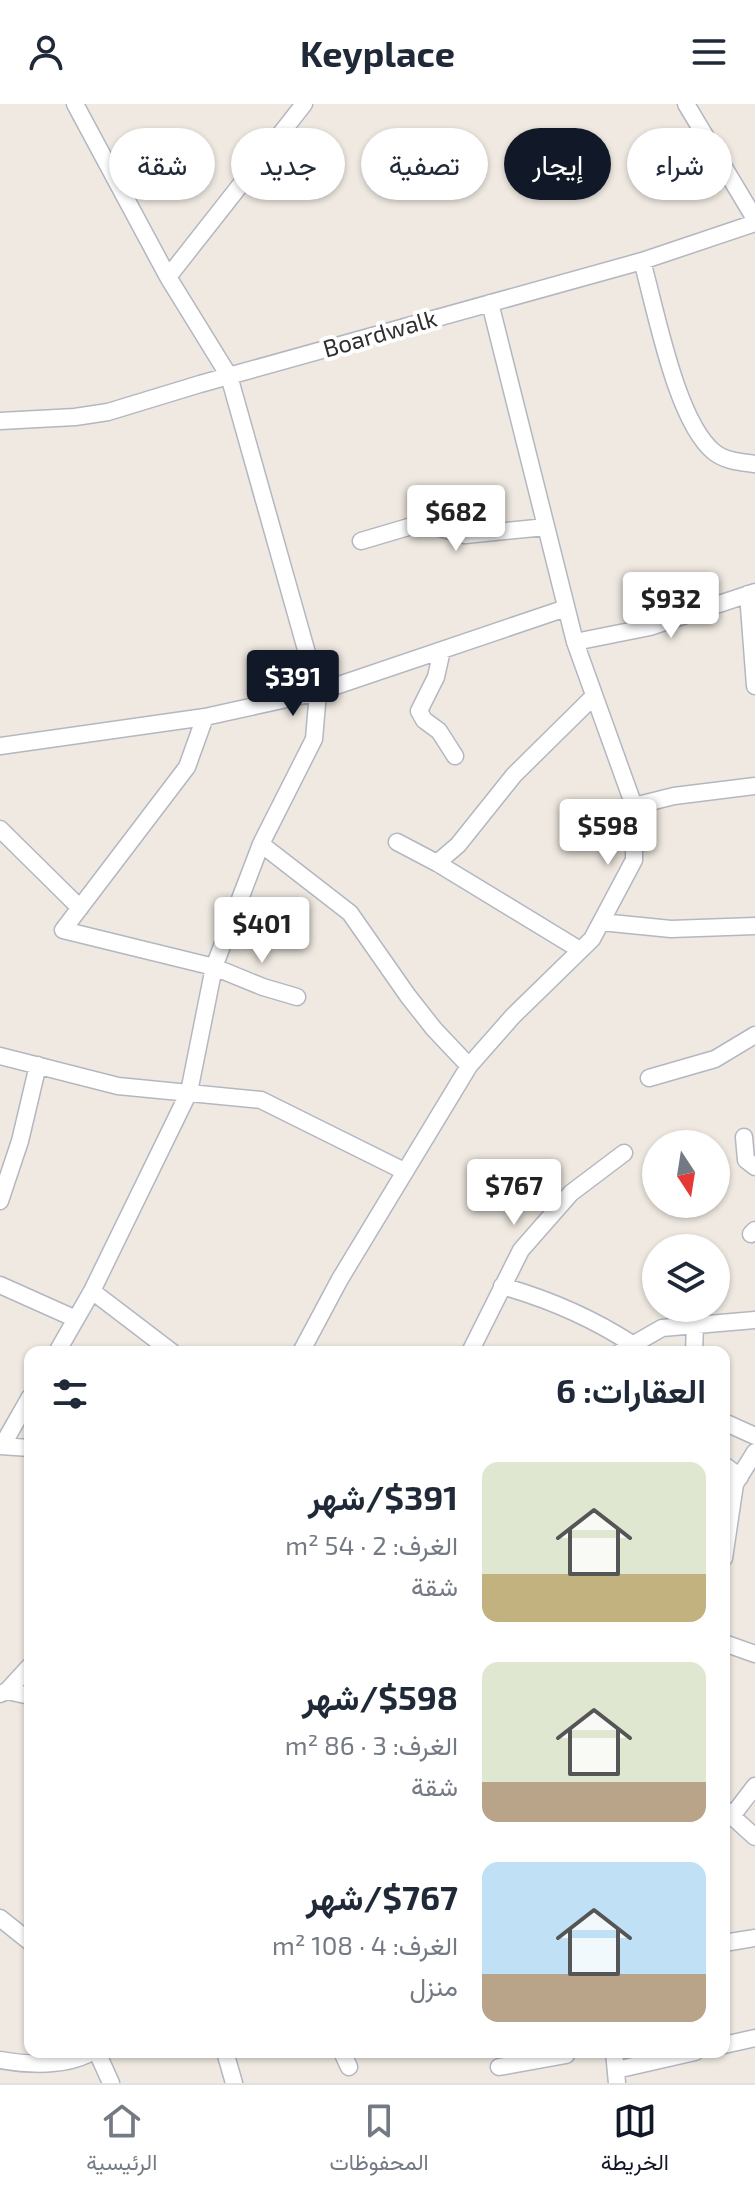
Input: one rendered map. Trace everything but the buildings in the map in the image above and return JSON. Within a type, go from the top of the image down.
[{"type":"street","points":[[60,1346],[92,1291],[189,1092],[214,967],[261,844],[314,739],[318,692],[229,376],[168,277],[75,104]]},
{"type":"street","points":[[168,277],[304,104]]},
{"type":"street","points":[[686,104],[755,221]]},
{"type":"street","name":"Boardwalk","points":[[0,421],[108,412],[642,261],[755,221]]},
{"type":"street","points":[[642,261],[680,397],[697,436],[716,455],[735,462],[755,464]]},
{"type":"street","points":[[304,1346],[340,1279],[469,1066],[513,1016],[592,939],[634,860],[634,806],[575,642],[490,303]]},
{"type":"street","points":[[361,541],[422,523],[465,535],[546,527]]},
{"type":"street","points":[[575,642],[650,627],[752,593],[755,686]]},
{"type":"street","points":[[0,746],[205,717],[318,692],[566,608]]},
{"type":"street","points":[[442,650],[436,677],[419,711],[424,720],[439,731],[455,756]]},
{"type":"street","points":[[437,863],[458,845],[514,775],[594,696]]},
{"type":"street","points":[[205,717],[187,767],[63,930],[214,967],[297,997]]},
{"type":"street","points":[[634,806],[674,796],[755,786]]},
{"type":"street","points":[[0,829],[80,908]]},
{"type":"street","points":[[397,842],[580,950]]},
{"type":"street","points":[[261,844],[350,913],[408,996],[469,1066]]},
{"type":"street","points":[[601,922],[671,929],[755,926]]},
{"type":"street","points":[[649,1078],[715,1059],[755,1035]]},
{"type":"street","points":[[0,1056],[118,1086],[261,1100],[404,1171]]},
{"type":"street","points":[[0,1201],[20,1141],[38,1065]]},
{"type":"street","points":[[744,1137],[746,1160],[755,1167]]},
{"type":"street","points":[[473,1346],[521,1250],[571,1193],[624,1153]]},
{"type":"street","points":[[0,1285],[76,1319]]},
{"type":"street","points":[[502,1286],[535,1295],[601,1324],[624,1346]]},
{"type":"street","points":[[92,1291],[164,1346]]},
{"type":"street","points":[[630,1346],[662,1328],[755,1320]]},
{"type":"street","points":[[694,1346],[695,1326]]},
{"type":"street","points":[[24,1407],[1,1446],[24,1448]]},
{"type":"street","points":[[730,1425],[755,1436]]},
{"type":"street","points":[[730,1518],[735,1484],[755,1452]]},
{"type":"street","points":[[730,1470],[740,1477]]},
{"type":"street","points":[[730,1645],[755,1654]]},
{"type":"street","points":[[3,1693],[24,1672]]},
{"type":"street","points":[[3,1693],[24,1695]]},
{"type":"street","points":[[730,1810],[755,1786]]},
{"type":"street","points":[[730,1814],[755,1837]]},
{"type":"street","points":[[0,1918],[24,1937]]},
{"type":"street","points":[[730,1942],[755,1938]]},
{"type":"street","points":[[730,2044],[755,2038]]},
{"type":"street","points":[[0,2060],[46,2064],[64,2058]]},
{"type":"street","points":[[97,2058],[111,2083]]},
{"type":"street","points":[[227,2058],[234,2083]]},
{"type":"street","points":[[499,2067],[528,2058]]},
{"type":"street","points":[[616,2077],[676,2058]]}]
